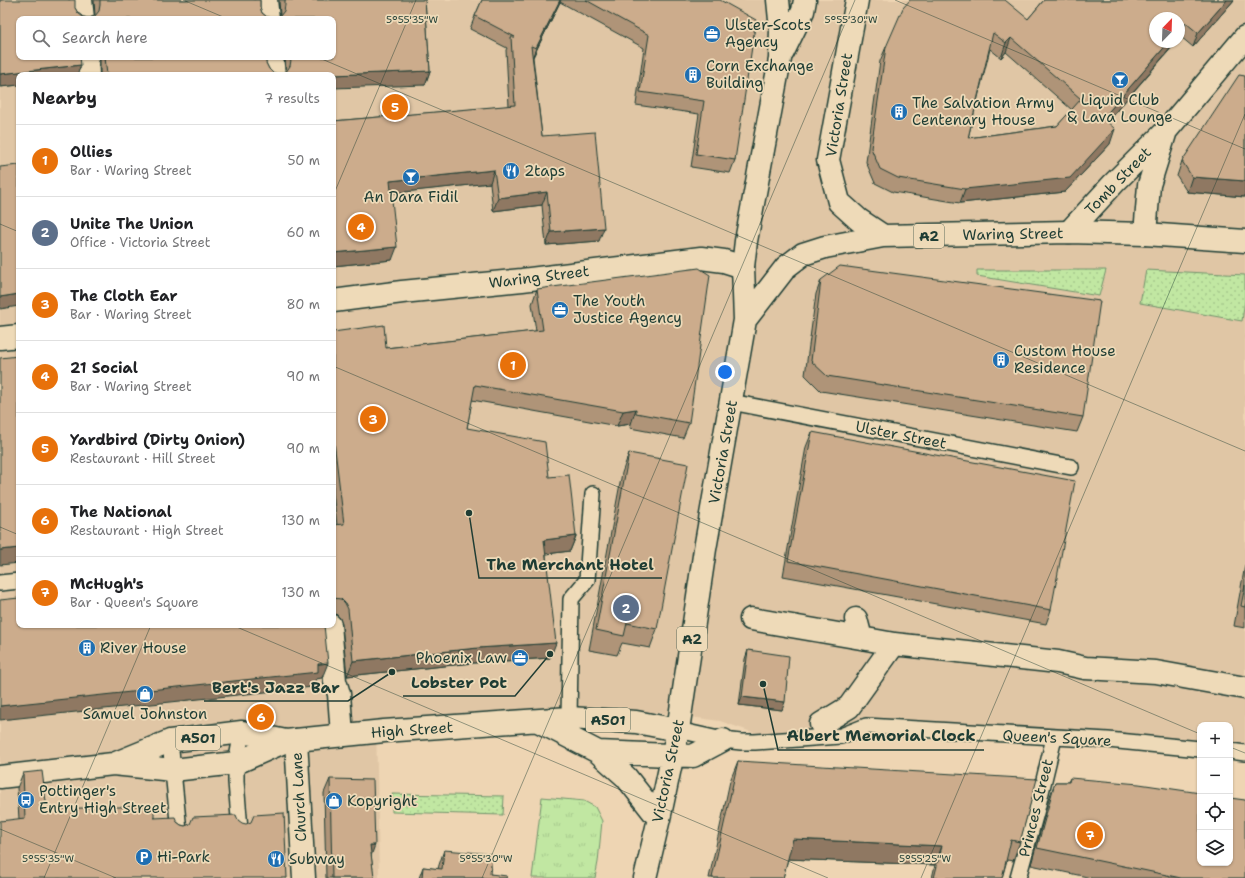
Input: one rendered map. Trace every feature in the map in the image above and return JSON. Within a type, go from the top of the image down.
[{"type":"main road","points":[[81,0],[83,16]]},
{"type":"main road","points":[[266,0],[268,16]]},
{"type":"main road","name":"Victoria Street","points":[[645,878],[678,730],[706,549],[745,320],[743,267],[746,241],[780,59],[781,30],[778,0]]},
{"type":"main road","points":[[780,59],[803,11],[805,0]]},
{"type":"main road","name":"Victoria Street","points":[[857,0],[828,160],[839,202],[859,220],[883,236]]},
{"type":"main road","name":"Tomb Street","points":[[1069,232],[1114,183],[1166,131],[1245,37]]},
{"type":"main road","points":[[86,60],[88,72]]},
{"type":"main road","points":[[272,60],[274,72]]},
{"type":"main road","name":"Tomb Street","points":[[1145,234],[1149,185],[1166,131]]},
{"type":"main road","name":"Waring Street","points":[[745,320],[786,267],[803,254],[825,247],[883,236],[1069,232],[1145,234]]},
{"type":"main road","name":"A2","points":[[1145,234],[1245,241]]},
{"type":"main road","name":"Waring Street","points":[[336,301],[701,258],[724,260],[743,267]]},
{"type":"main road","points":[[0,338],[16,336]]},
{"type":"main road","points":[[751,620],[859,629],[894,644],[1058,662],[1085,668],[1156,672],[1245,688]]},
{"type":"main road","points":[[330,628],[335,681],[339,694],[342,735]]},
{"type":"main road","points":[[821,724],[849,707],[894,644]]},
{"type":"main road","name":"High Street","points":[[113,764],[170,741],[242,732],[291,740],[569,718],[636,722],[678,730]]},
{"type":"main road","name":"A501","points":[[538,721],[598,752],[626,777],[658,819]]},
{"type":"main road","name":"High Street","points":[[0,778],[113,764],[173,770],[236,763],[291,740]]},
{"type":"main road","name":"Church Lane","points":[[291,740],[304,878]]},
{"type":"main road","points":[[598,752],[693,756],[723,740]]},
{"type":"lane","name":"Ulster Street","points":[[731,402],[1071,467]]},
{"type":"lane","points":[[569,718],[571,599],[587,580],[593,494]]},
{"type":"lane","points":[[0,583],[16,581]]},
{"type":"lane","name":"Queen's Square","points":[[678,730],[723,740],[756,742],[841,736],[866,726],[1108,740],[1197,749]]},
{"type":"lane","points":[[240,829],[236,763],[242,732]]},
{"type":"lane","name":"Princes Street","points":[[1018,878],[1037,809],[1054,738]]},
{"type":"lane","points":[[170,741],[179,831]]},
{"type":"lane","points":[[1233,751],[1245,753]]},
{"type":"shaded area","points":[[0,0],[1245,0],[1245,753],[1233,751],[1233,722],[1197,722],[1197,749],[866,726],[775,740],[720,721],[655,712],[610,712],[376,722],[379,878],[0,878]]},
{"type":"green space","points":[[977,270],[1106,270],[1099,296],[977,276]]},
{"type":"green space","points":[[1146,270],[1245,275],[1245,300],[1242,321],[1140,303]]},
{"type":"green space","points":[[392,794],[504,796],[503,815],[392,812]]},
{"type":"green space","points":[[542,797],[584,801],[595,807],[602,821],[595,878],[532,878]]},
{"type":"building","points":[[0,0],[75,0],[75,8],[82,16],[16,16],[16,60],[80,60],[81,65],[0,74]]},
{"type":"building","points":[[100,0],[260,0],[262,13],[266,16],[95,16],[99,11]]},
{"type":"building","points":[[285,0],[425,0],[430,71],[336,75],[336,72],[286,72],[290,66],[291,60],[336,60],[336,16],[280,16],[284,11]]},
{"type":"building","points":[[482,0],[560,0],[536,48],[531,46],[542,136],[595,132],[604,228],[551,232],[547,192],[498,198],[494,170],[390,181],[397,247],[336,253],[336,121],[515,105],[511,37],[515,37],[475,16]]},
{"type":"building","name":"Corn Exchange Building","points":[[586,0],[720,0],[756,20],[735,160],[696,154],[704,101],[640,92],[649,35]]},
{"type":"building","points":[[910,0],[1005,0],[1028,19],[1044,0],[1227,0],[1198,33],[1186,23],[1185,24],[1185,12],[1149,12],[1149,48],[1164,48],[1103,118],[1115,129],[1070,178],[965,189],[898,178],[880,169],[871,148],[886,47],[903,8]],"holes":[[[993,33],[1006,43],[1011,38],[1081,99],[1057,126],[968,138]]]},
{"type":"building","points":[[105,60],[266,60],[269,69],[272,72],[107,72]]},
{"type":"building","points":[[1239,75],[1245,76],[1245,181],[1192,177],[1182,161]]},
{"type":"building","points":[[16,165],[16,294],[0,297],[0,167]]},
{"type":"building","points":[[840,266],[1100,301],[1083,417],[827,376],[811,361],[821,280]]},
{"type":"building","points":[[699,268],[710,275],[689,423],[636,413],[636,409],[623,411],[475,385],[467,428],[545,442],[549,477],[569,475],[576,536],[544,540],[556,643],[478,648],[353,661],[348,609],[341,599],[336,598],[336,525],[344,524],[336,458],[336,332],[384,325],[386,348],[543,330],[537,289]]},
{"type":"building","points":[[16,356],[16,548],[0,550],[0,358]]},
{"type":"building","points":[[812,432],[1075,481],[1051,610],[788,561]]},
{"type":"building","points":[[629,453],[688,464],[657,629],[627,623],[624,636],[596,630]]},
{"type":"building","points":[[1245,585],[1245,607],[1241,606]]},
{"type":"building","name":"River House","points":[[16,598],[16,628],[324,628],[328,663],[318,664],[318,672],[0,706],[0,600]]},
{"type":"building","points":[[748,650],[789,656],[785,702],[742,697]]},
{"type":"building","points":[[738,761],[1037,779],[1020,842],[1011,840],[1002,878],[934,878],[942,846],[793,839],[783,878],[712,878]]},
{"type":"building","name":"Hi-Park","points":[[42,771],[47,809],[154,806],[154,818],[175,817],[177,822],[185,826],[190,824],[193,817],[236,815],[238,820],[246,824],[251,822],[254,815],[284,813],[287,878],[0,878],[0,821],[25,818],[23,773]]},
{"type":"building","points":[[1070,778],[1139,784],[1197,793],[1197,866],[1233,866],[1233,798],[1245,800],[1245,878],[1181,878],[1037,848],[1055,782],[1069,782]]},
{"type":"building","points":[[330,779],[373,780],[375,845],[370,845],[374,878],[332,878]]},
{"type":"building","points":[[444,850],[492,854],[490,874],[507,876],[507,878],[422,878],[423,867],[442,869]]},
{"type":"place","name":"Ulster-Scots Agency","points":[[712,34]]},
{"type":"place","name":"Corn Exchange Building","points":[[693,75]]},
{"type":"place","name":"Liquid Club & Lava Lounge","points":[[1120,80]]},
{"type":"place","name":"Yardbird (Dirty Onion)","points":[[395,107]]},
{"type":"place","name":"The Salvation Army Centenary House","points":[[899,112]]},
{"type":"place","name":"2taps","points":[[511,171]]},
{"type":"place","name":"An Dara Fidil","points":[[411,177]]},
{"type":"place","name":"21 Social","points":[[361,227]]},
{"type":"place","name":"The Youth Justice Agency","points":[[560,310]]},
{"type":"place","name":"Custom House Residence","points":[[1001,360]]},
{"type":"place","name":"Ollies","points":[[513,365]]},
{"type":"place","name":"The Cloth Ear","points":[[373,419]]},
{"type":"place","name":"The Merchant Hotel","points":[[469,513]]},
{"type":"place","name":"Unite The Union","points":[[626,608]]},
{"type":"place","name":"River House","points":[[87,648]]},
{"type":"place","name":"Lobster Pot","points":[[550,654]]},
{"type":"place","name":"Phoenix Law","points":[[520,658]]},
{"type":"place","name":"Bert's Jazz Bar","points":[[392,672]]},
{"type":"place","name":"Albert Memorial Clock","points":[[763,684]]},
{"type":"place","name":"Samuel Johnston","points":[[145,694]]},
{"type":"place","name":"The National","points":[[261,717]]},
{"type":"place","name":"Pottinger's Entry High Street","points":[[26,800]]},
{"type":"place","name":"Kopyright","points":[[334,801]]},
{"type":"place","name":"McHugh's","points":[[1090,835]]},
{"type":"place","name":"Hi-Park","points":[[144,857]]},
{"type":"place","name":"Subway","points":[[276,859]]}]
